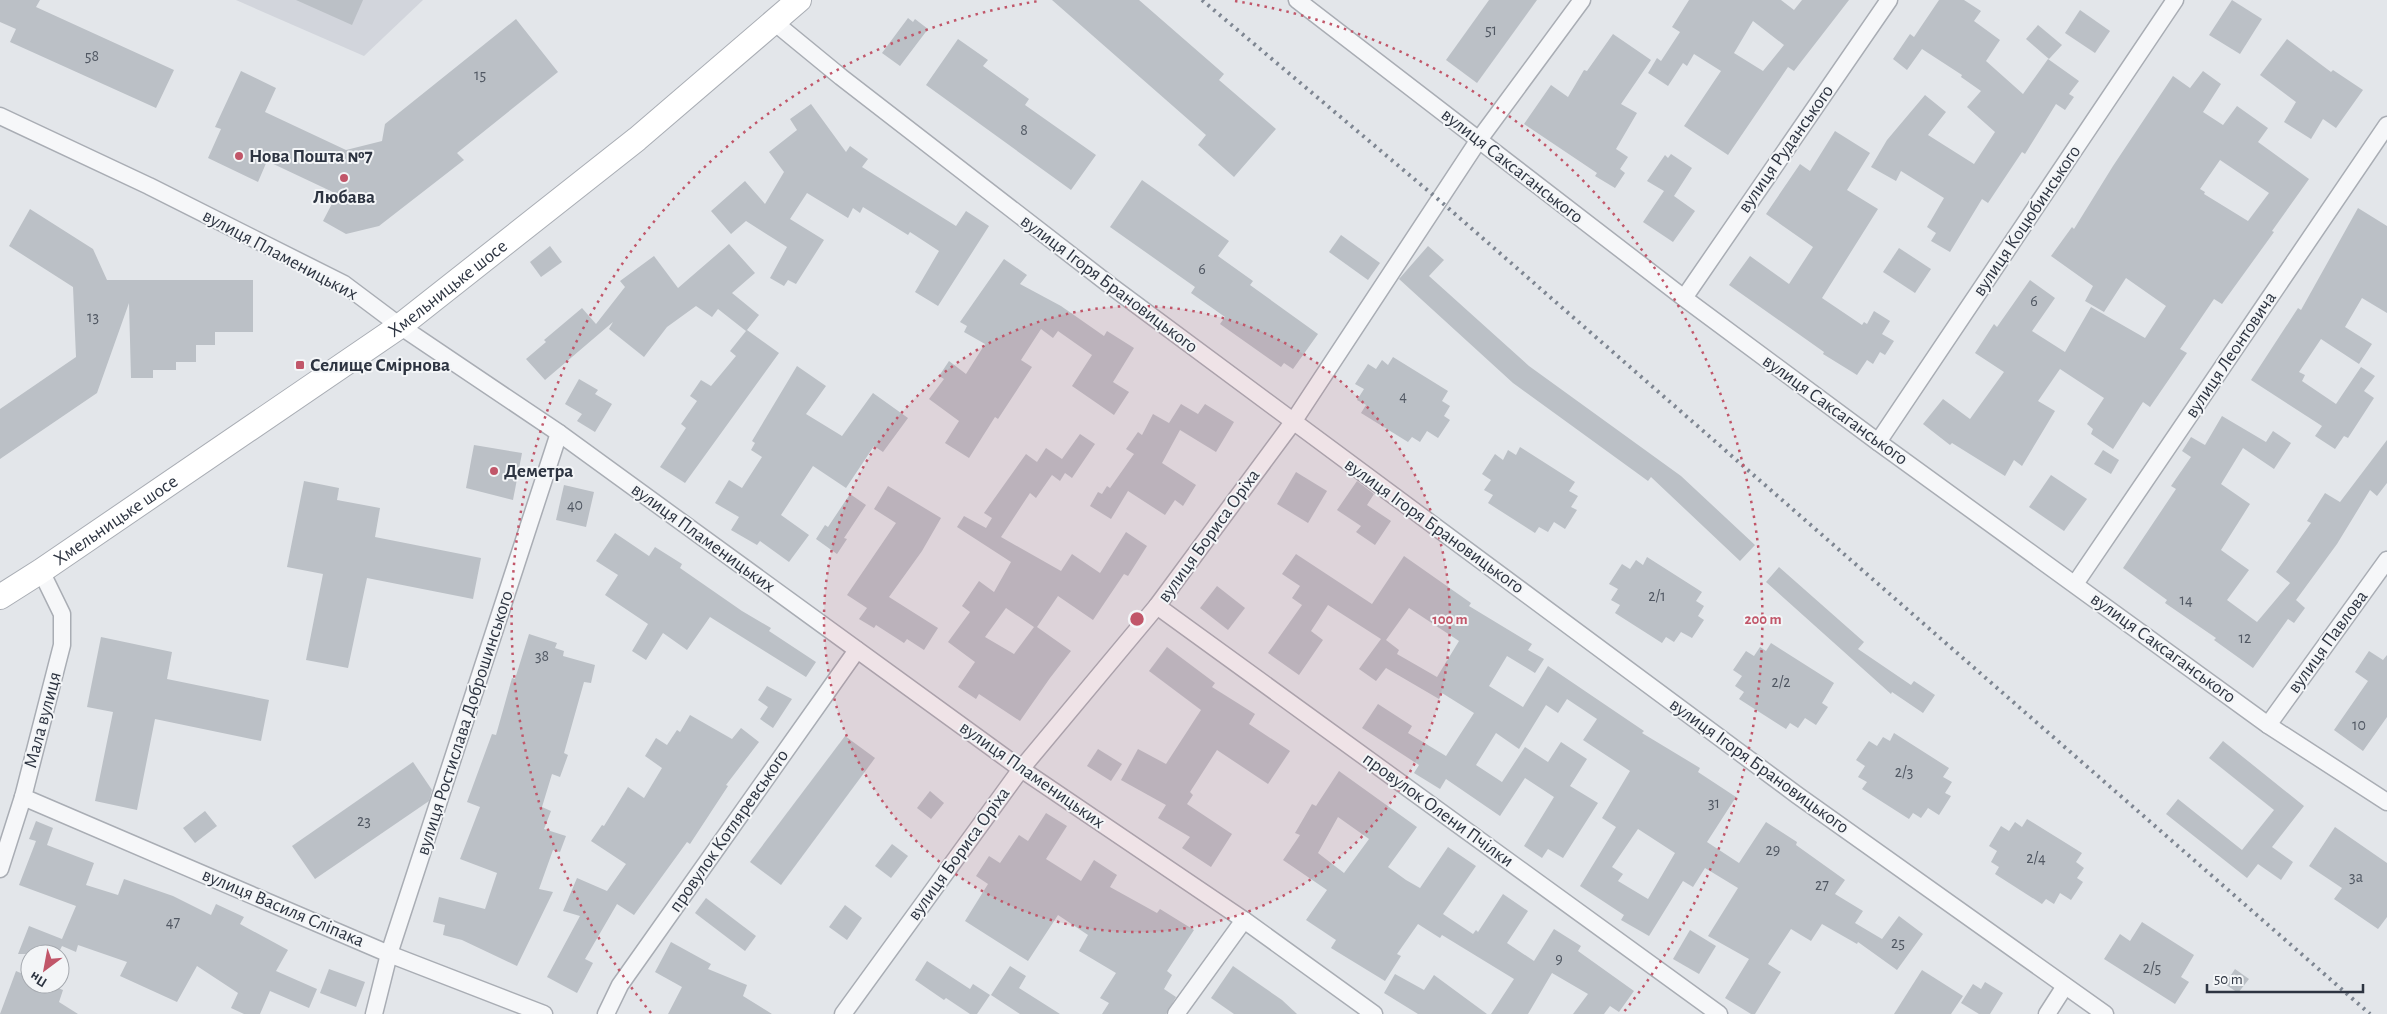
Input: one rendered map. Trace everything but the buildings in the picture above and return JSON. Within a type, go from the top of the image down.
[{"type":"street","name":"Хмельницьке шосе","points":[[0,597],[42,571],[400,326],[637,139],[799,0]]},
{"type":"street","name":"вулиця Саксаганського","points":[[1297,0],[1684,298],[1878,442],[2268,725],[2387,802]]},
{"type":"street","points":[[1478,141],[1582,0]]},
{"type":"street","name":"вулиця Руданського","points":[[1684,298],[1889,0]]},
{"type":"street","name":"вулиця Коцюбинського","points":[[1878,442],[2175,0]]},
{"type":"street","name":"вулиця Ігоря Брановицького","points":[[774,22],[1062,250],[1796,795],[2105,1014]]},
{"type":"street","name":"вулиця Пламеницьких","points":[[0,116],[150,186],[344,284],[400,326],[559,433],[1021,769],[1244,920],[1374,1014]]},
{"type":"street","name":"вулиця Леонтовича","points":[[2075,584],[2387,125]]},
{"type":"street","name":"вулиця Бориса Оріха","points":[[843,1014],[1021,769],[1157,606],[1293,422],[1478,141]]},
{"type":"street","name":"вулиця Ростислава Доброшинського","points":[[374,1014],[389,954],[559,433]]},
{"type":"street","name":"вулиця Павлова","points":[[2268,725],[2387,560]]},
{"type":"street","name":"Мала вулиця","points":[[0,869],[23,796],[62,645],[62,614],[42,571]]},
{"type":"street","name":"провулок Олени Пчілки","points":[[1157,606],[1719,1014]]},
{"type":"street","name":"провулок Котляревського","points":[[606,1014],[620,985],[857,650]]},
{"type":"street","name":"вулиця Василя Сліпака","points":[[23,796],[389,954],[544,1014]]},
{"type":"street","points":[[1176,1014],[1244,920]]},
{"type":"street","points":[[2047,1014],[2065,986]]},
{"type":"shaded area","points":[[236,0],[423,0],[364,56]]},
{"type":"railway","points":[[1202,0],[1439,200],[2370,1014]]},
{"type":"place","name":"Нова Пошта №7","points":[[239,156]]},
{"type":"place","name":"Любава","points":[[344,178]]},
{"type":"place","name":"Селище Смірнова","points":[[300,365]]},
{"type":"place","name":"Деметра","points":[[494,471]]}]
